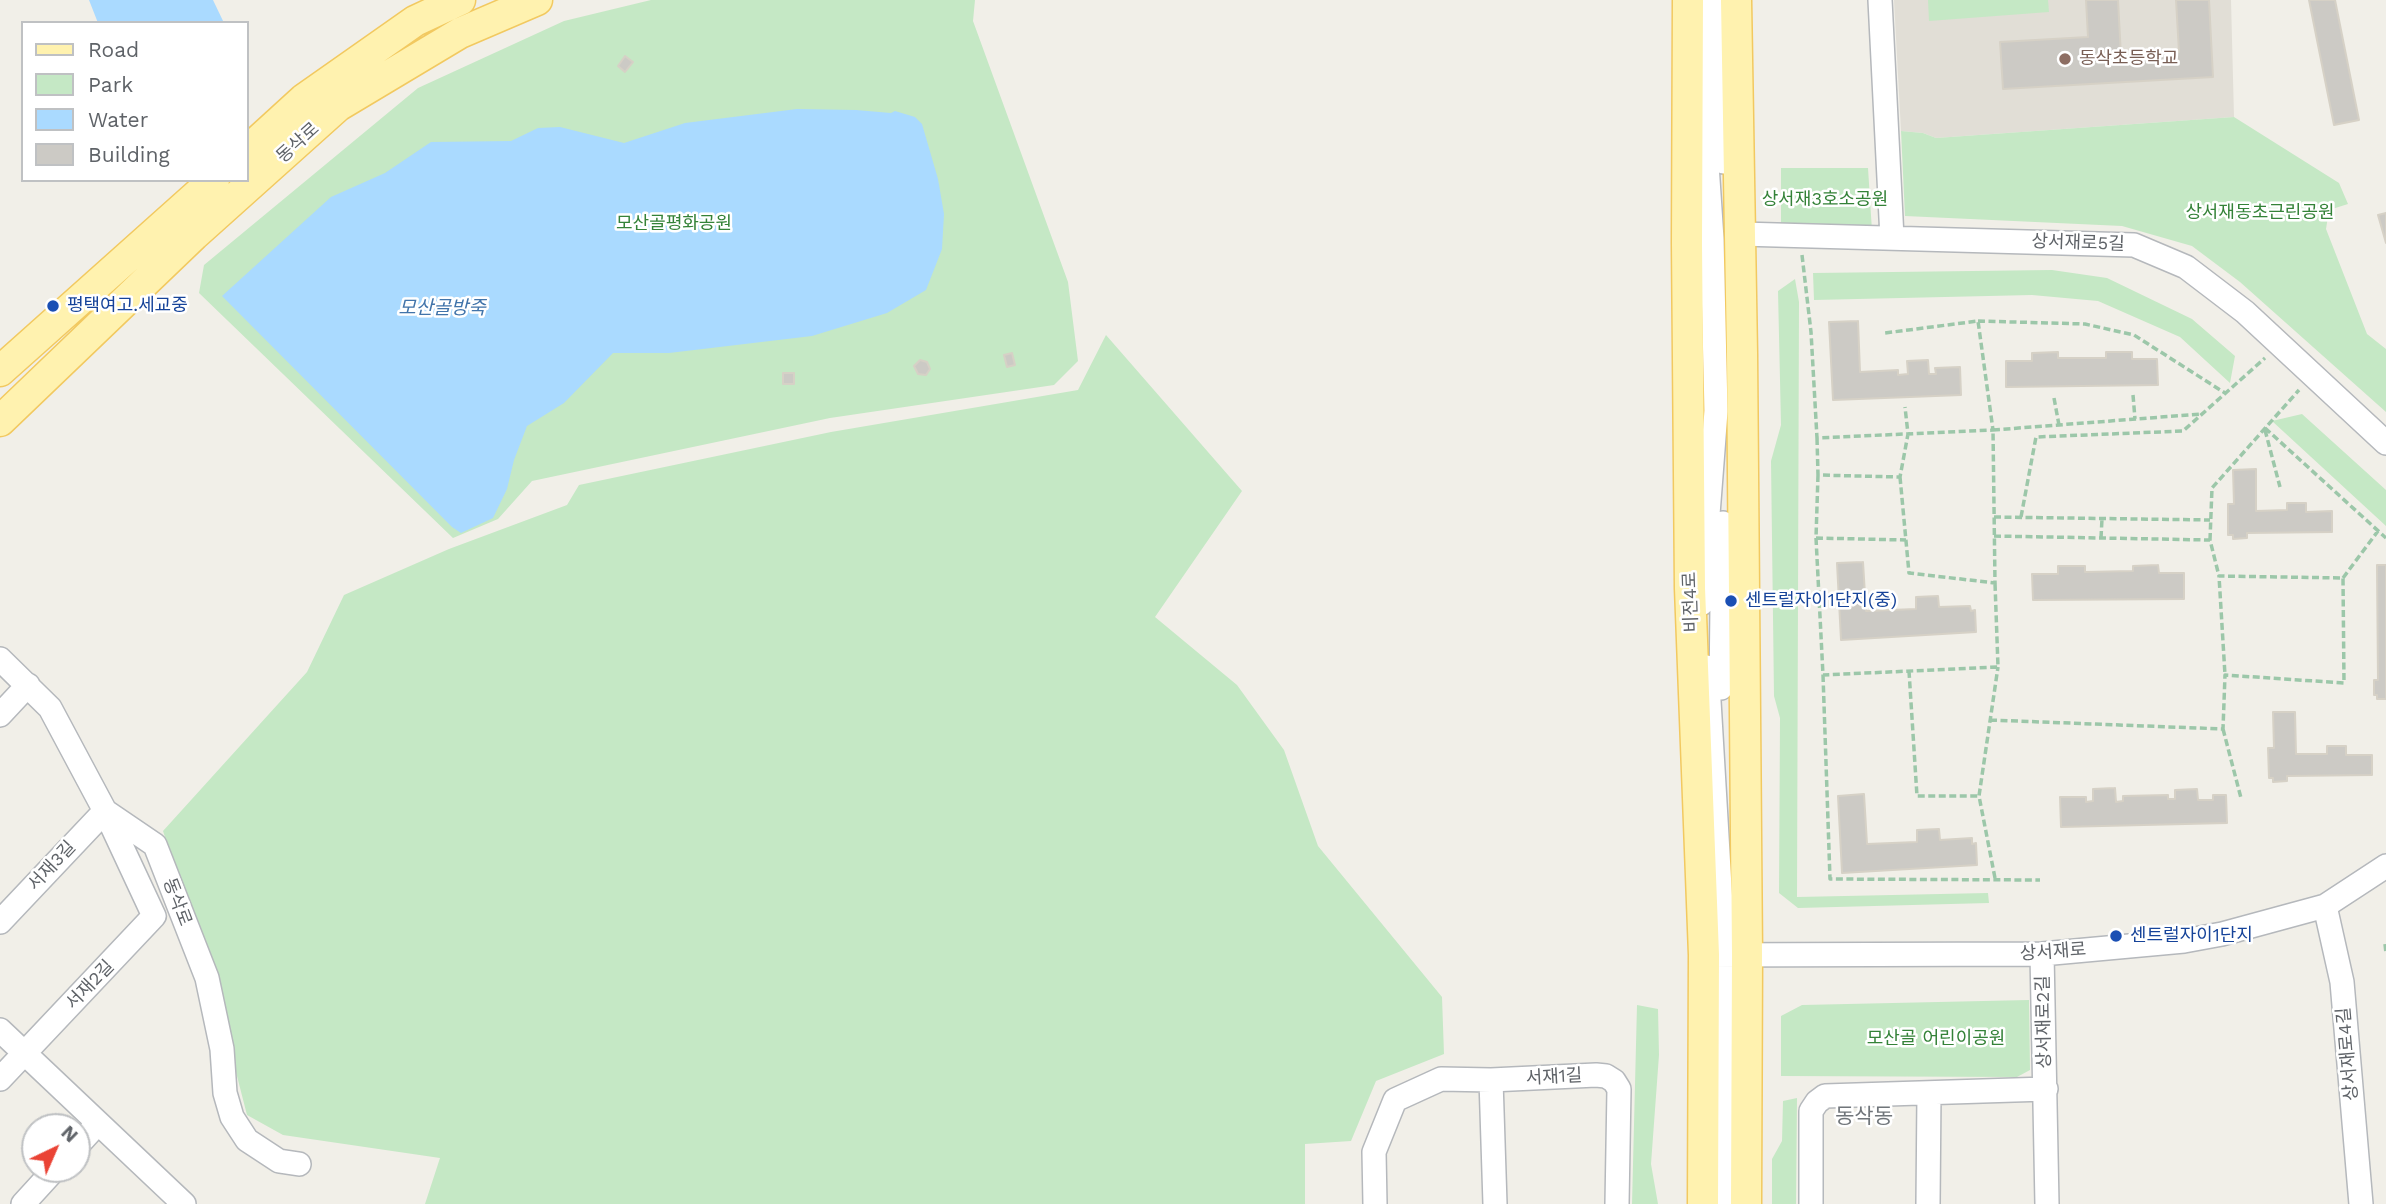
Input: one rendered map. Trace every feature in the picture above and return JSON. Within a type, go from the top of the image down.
[{"type":"main road","name":"동삭로","points":[[248,150],[304,99],[415,21],[460,0]]},
{"type":"main road","name":"동삭로","points":[[0,421],[194,235],[338,106],[460,33],[537,0]]},
{"type":"main road","name":"비전4로","points":[[1703,1204],[1727,955],[1742,354],[1736,0]]},
{"type":"main road","name":"비전4로","points":[[1698,5],[1687,243],[1690,588],[1693,646],[1727,955],[1746,1204]]},
{"type":"main road","points":[[6,361],[212,182]]},
{"type":"street","points":[[1719,0],[1727,234],[1729,424],[1723,505],[1721,740],[1732,898],[1737,915],[1727,955],[1724,1204]]},
{"type":"street","points":[[1880,0],[1892,238]]},
{"type":"street","points":[[1693,646],[1703,594],[1716,411],[1712,239],[1698,5]]},
{"type":"street","name":"상서재로5길","points":[[1741,234],[2134,245],[2186,267],[2245,312],[2386,443]]},
{"type":"street","points":[[1729,424],[1742,354]]},
{"type":"street","points":[[1703,594],[1727,955],[1737,1204]]},
{"type":"street","name":"동삭로","points":[[0,659],[50,708],[105,811],[155,845],[207,978],[222,1049],[225,1093],[232,1117],[247,1140],[279,1161],[299,1164]]},
{"type":"street","points":[[0,715],[28,685]]},
{"type":"street","name":"서재2길","points":[[0,1079],[154,916],[105,811]]},
{"type":"street","name":"서재3길","points":[[0,922],[105,811]]},
{"type":"street","name":"상서재로","points":[[1727,955],[2042,954],[2185,941],[2222,934],[2325,906],[2386,866]]},
{"type":"street","name":"상서재로4길","points":[[2325,906],[2342,982],[2361,1204]]},
{"type":"street","name":"상서재로2길","points":[[2042,954],[2048,1204]]},
{"type":"street","points":[[0,1030],[183,1204]]},
{"type":"street","name":"서재1길","points":[[1491,1080],[1596,1075],[1606,1076],[1614,1081],[1620,1098],[1617,1204]]},
{"type":"street","points":[[1375,1204],[1374,1152],[1395,1100],[1441,1079],[1491,1080],[1495,1204]]},
{"type":"street","name":"상서재로2길","points":[[1811,1204],[1811,1111],[1817,1101],[1825,1096],[2046,1089]]},
{"type":"street","points":[[1928,1204],[1929,1093]]},
{"type":"street","points":[[91,1131],[98,1123]]},
{"type":"street","points":[[23,1204],[42,1183]]},
{"type":"path","points":[[1800,236],[1811,331],[1817,438],[1816,538],[1830,879],[2040,880]]},
{"type":"path","points":[[1885,332],[1978,321],[2085,324],[2134,335],[2225,393]]},
{"type":"path","points":[[1978,321],[1993,430],[1998,667],[1979,796],[1995,878]]},
{"type":"path","points":[[2021,517],[2036,437],[2183,430],[2279,344]]},
{"type":"path","points":[[2241,798],[2223,729],[2225,675],[2219,576],[2210,540],[2212,488],[2313,375]]},
{"type":"path","points":[[2133,395],[2135,419]]},
{"type":"path","points":[[2054,398],[2059,425]]},
{"type":"path","points":[[1905,407],[1908,434],[1900,477],[1909,573],[1995,583]]},
{"type":"path","points":[[1817,438],[1993,430],[2201,414]]},
{"type":"path","points":[[2265,428],[2280,487]]},
{"type":"path","points":[[2265,428],[2386,538]]},
{"type":"path","points":[[1818,475],[1900,477]]},
{"type":"path","points":[[1994,517],[2210,520]]},
{"type":"path","points":[[2101,538],[2102,519]]},
{"type":"path","points":[[2225,675],[2344,683],[2343,578],[2378,531]]},
{"type":"path","points":[[1994,536],[2210,540]]},
{"type":"path","points":[[1816,538],[1906,540]]},
{"type":"path","points":[[2219,576],[2343,578]]},
{"type":"path","points":[[1823,675],[1998,667]]},
{"type":"path","points":[[1909,671],[1917,796],[1979,796]]},
{"type":"path","points":[[1990,720],[2223,729]]},
{"type":"path","points":[[2385,944],[2386,953]]},
{"type":"shaded area","name":"동삭초등학교","points":[[1894,0],[2231,0],[2234,117],[1936,138],[1923,133],[1901,131]]},
{"type":"green space","name":"모산골평화공원","points":[[651,0],[975,0],[973,21],[1068,282],[1078,361],[1054,385],[830,418],[532,481],[498,519],[453,538],[199,293],[204,265],[418,88],[564,21]]},
{"type":"green space","points":[[1928,0],[2048,0],[2049,12],[1929,21]]},
{"type":"green space","name":"상서재동초근린공원","points":[[2234,117],[2339,183],[2348,204],[2329,210],[2326,229],[2367,334],[2386,349],[2386,412],[2240,282],[2192,246],[2122,226],[1905,216],[1901,131],[1923,133],[1936,138]]},
{"type":"green space","name":"상서재3호소공원","points":[[1781,168],[1868,168],[1872,231],[1781,232]]},
{"type":"green space","points":[[2052,270],[2107,278],[2192,319],[2235,356],[2230,383],[2180,337],[2098,301],[2032,295],[1814,300],[1813,273]]},
{"type":"green space","points":[[1795,279],[1799,302],[1797,897],[1988,893],[1989,903],[1798,908],[1779,893],[1780,718],[1774,696],[1771,461],[1781,425],[1778,291]]},
{"type":"green space","points":[[1106,335],[1242,491],[1155,617],[1237,685],[1284,750],[1318,846],[1442,997],[1444,1054],[1376,1081],[1351,1141],[1305,1144],[1305,1204],[425,1204],[440,1158],[283,1135],[247,1115],[211,975],[163,831],[307,672],[344,595],[449,549],[567,505],[579,485],[831,432],[1078,390]]},
{"type":"green space","points":[[2302,414],[2386,490],[2386,526],[2272,421]]},
{"type":"green space","name":"모산골 어린이공원","points":[[2029,1000],[2030,1070],[2017,1077],[1781,1076],[1781,1016],[1802,1005]]},
{"type":"green space","points":[[1637,1005],[1658,1009],[1659,1055],[1651,1164],[1658,1204],[1632,1204]]},
{"type":"green space","points":[[1797,1098],[1796,1204],[1772,1204],[1772,1159],[1782,1141],[1783,1101]]},
{"type":"water","points":[[89,0],[213,0],[223,21],[97,21]]},
{"type":"water","name":"모산골방죽","points":[[797,109],[895,111],[915,117],[922,124],[938,179],[944,214],[942,249],[926,290],[887,313],[812,336],[669,353],[613,353],[564,403],[527,426],[514,460],[507,489],[493,518],[461,533],[222,296],[331,197],[385,173],[431,142],[511,141],[538,128],[560,127],[624,143],[685,123]]},
{"type":"building","points":[[2086,0],[2118,0],[2121,56],[2179,52],[2176,0],[2209,0],[2213,77],[2003,89],[2000,42],[2088,37]]},
{"type":"building","points":[[2309,0],[2335,0],[2359,120],[2334,125]]},
{"type":"building","points":[[625,56],[633,62],[625,72],[618,66]]},
{"type":"building","points":[[2386,213],[2386,243],[2378,215]]},
{"type":"building","points":[[1858,321],[1860,372],[1898,370],[1898,375],[1908,374],[1907,361],[1928,360],[1929,374],[1936,374],[1935,368],[1960,367],[1961,395],[1833,400],[1829,322]]},
{"type":"building","points":[[2058,352],[2058,358],[2106,358],[2106,352],[2132,352],[2132,359],[2157,359],[2158,385],[2006,387],[2006,361],[2032,361],[2032,353]]},
{"type":"building","points":[[1012,353],[1015,365],[1007,367],[1004,355]]},
{"type":"building","points":[[920,360],[927,362],[930,369],[926,375],[918,374],[914,366]]},
{"type":"building","points":[[783,373],[794,373],[794,384],[783,384]]},
{"type":"building","points":[[2256,469],[2256,511],[2287,510],[2287,503],[2306,503],[2306,512],[2332,511],[2332,532],[2247,533],[2247,538],[2233,539],[2233,535],[2228,535],[2228,504],[2234,504],[2233,470]]},
{"type":"building","points":[[1863,562],[1866,611],[1916,609],[1916,597],[1938,596],[1939,607],[1970,606],[1971,611],[1975,610],[1976,632],[1841,640],[1837,563]]},
{"type":"building","points":[[2158,565],[2159,573],[2184,573],[2184,599],[2033,600],[2032,574],[2058,574],[2058,566],[2085,566],[2085,572],[2133,571],[2133,566]]},
{"type":"building","points":[[2377,565],[2386,565],[2386,699],[2377,699],[2377,695],[2374,695],[2374,680],[2378,680]]},
{"type":"building","points":[[2273,712],[2295,712],[2296,754],[2327,754],[2327,746],[2346,746],[2346,755],[2372,755],[2372,775],[2287,776],[2287,781],[2273,782],[2273,778],[2269,778],[2268,748],[2274,748]]},
{"type":"building","points":[[2115,788],[2116,802],[2123,801],[2123,796],[2168,795],[2168,799],[2175,799],[2175,790],[2197,789],[2198,800],[2213,800],[2213,795],[2226,795],[2227,823],[2061,827],[2060,797],[2086,797],[2086,802],[2093,801],[2093,789]]},
{"type":"building","points":[[1864,794],[1867,844],[1917,842],[1917,830],[1939,829],[1940,840],[1972,838],[1972,844],[1976,843],[1977,865],[1842,873],[1838,796]]},
{"type":"place","name":"동삭초등학교","points":[[2065,59]]},
{"type":"place","name":"평택여고.세교중","points":[[53,306]]},
{"type":"place","name":"센트럴자이1단지(중)","points":[[1731,601]]},
{"type":"place","name":"센트럴자이1단지","points":[[2116,936]]},
{"type":"district","name":"동삭동","points":[[1864,1117]]}]
